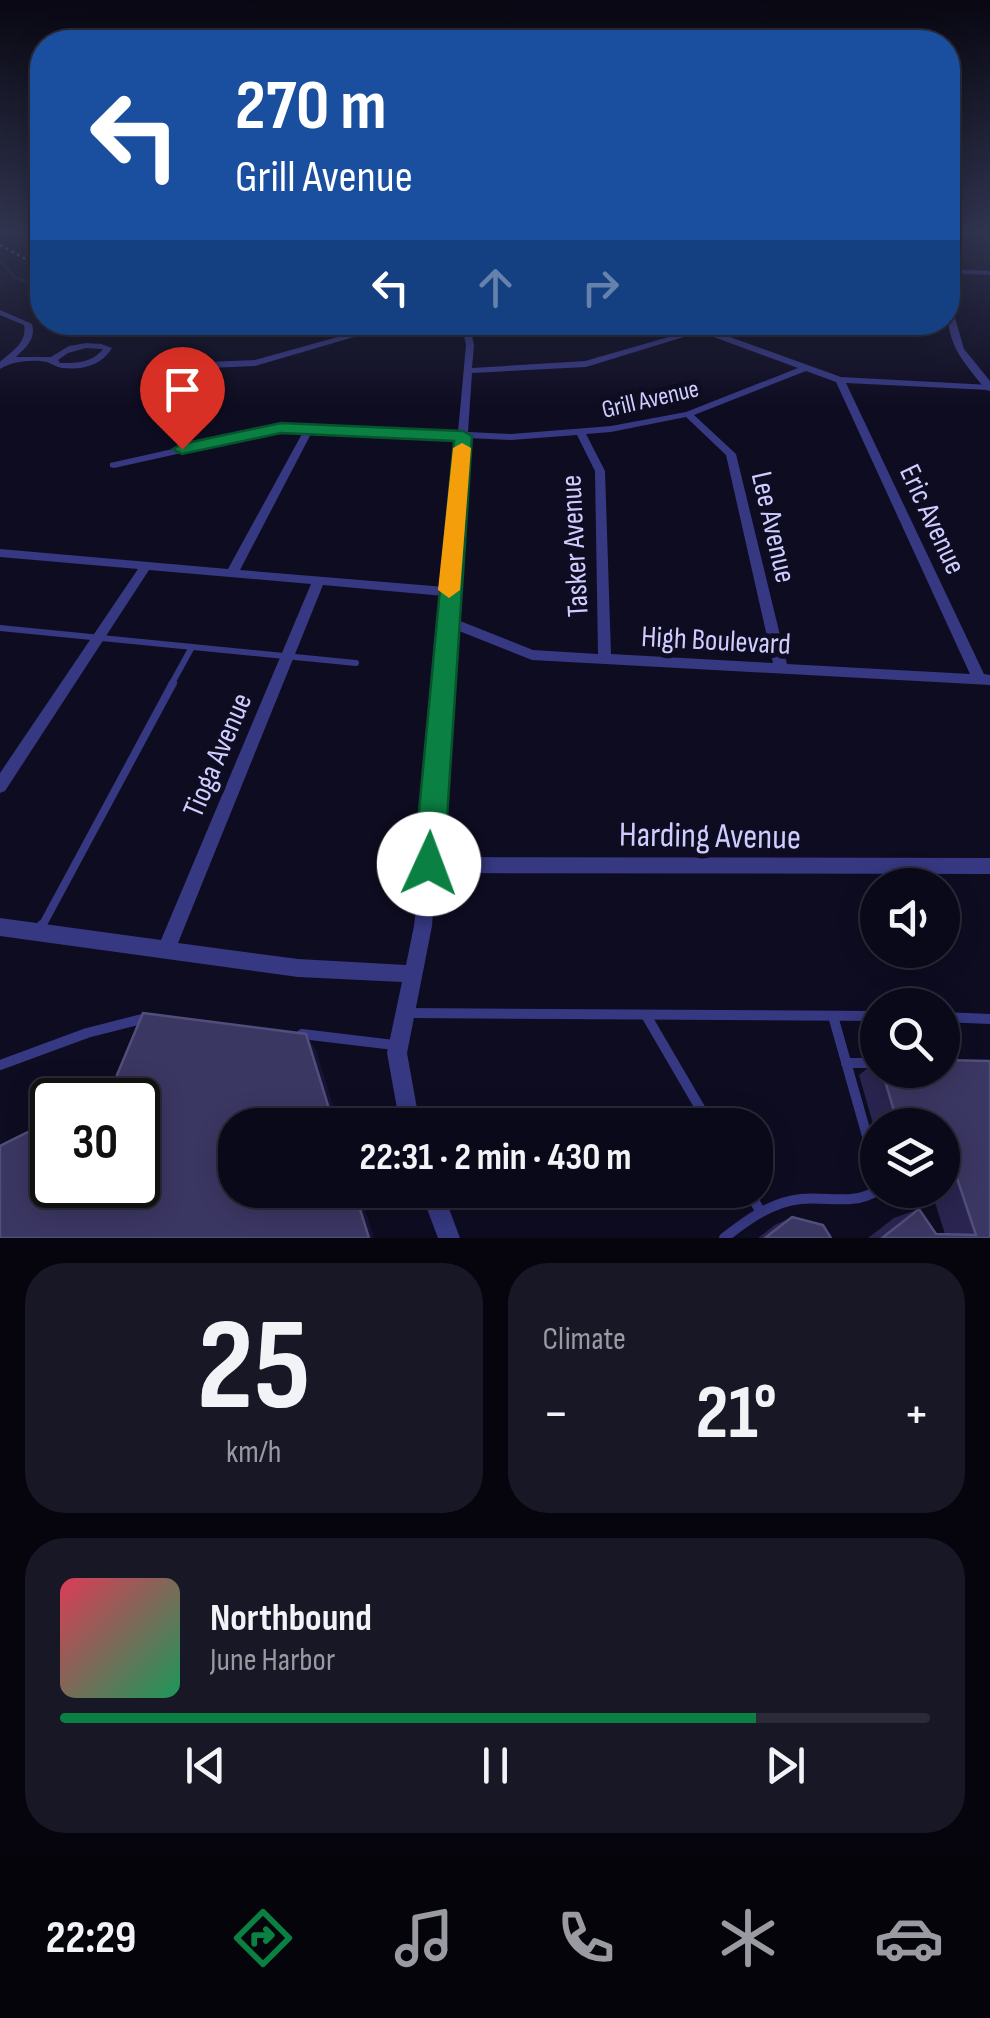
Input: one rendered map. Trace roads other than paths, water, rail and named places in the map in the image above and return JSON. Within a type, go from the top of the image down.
[{"type":"street","points":[[0,312],[28,324],[30,332],[26,343],[0,366]]},
{"type":"street","points":[[208,366],[255,363],[353,335]]},
{"type":"street","points":[[407,1108],[398,1046],[429,864],[468,335]]},
{"type":"street","points":[[468,370],[586,364],[674,335]]},
{"type":"street","points":[[719,335],[840,380],[990,388]]},
{"type":"street","points":[[952,335],[990,388]]},
{"type":"street","points":[[9,359],[53,360],[70,348],[108,348],[107,355],[81,366],[58,365],[53,360]]},
{"type":"street","name":"Grill Avenue","points":[[114,465],[265,430],[310,427],[463,436],[582,433],[688,414],[806,368]]},
{"type":"street","name":"Eric Avenue","points":[[840,380],[985,680]]},
{"type":"street","name":"Lee Avenue","points":[[688,414],[731,454],[781,668]]},
{"type":"street","points":[[232,573],[310,427]]},
{"type":"street","name":"Tasker Avenue","points":[[582,433],[600,471],[605,660]]},
{"type":"street","points":[[0,553],[449,592]]},
{"type":"street","points":[[0,786],[146,566]]},
{"type":"street","name":"Tioga Avenue","points":[[166,950],[319,580]]},
{"type":"street","name":"High Boulevard","points":[[447,621],[532,654],[985,680]]},
{"type":"street","name":"Harding Avenue","points":[[429,864],[990,866]]},
{"type":"street","points":[[0,927],[298,968],[413,974]]},
{"type":"street","points":[[438,1208],[449,1238]]},
{"type":"lane","points":[[0,636],[3,628],[356,662]]},
{"type":"lane","points":[[39,932],[192,647]]},
{"type":"lane","points":[[405,1013],[860,1016]]},
{"type":"lane","points":[[0,1065],[87,1033],[156,1015]]},
{"type":"lane","points":[[646,1016],[700,1108]]},
{"type":"lane","points":[[833,1016],[860,1112]]},
{"type":"lane","points":[[960,1018],[990,1019]]},
{"type":"lane","points":[[286,1032],[398,1046]]},
{"type":"lane","points":[[846,1063],[860,1063]]},
{"type":"lane","points":[[724,1238],[759,1209],[797,1199],[860,1197]]}]
